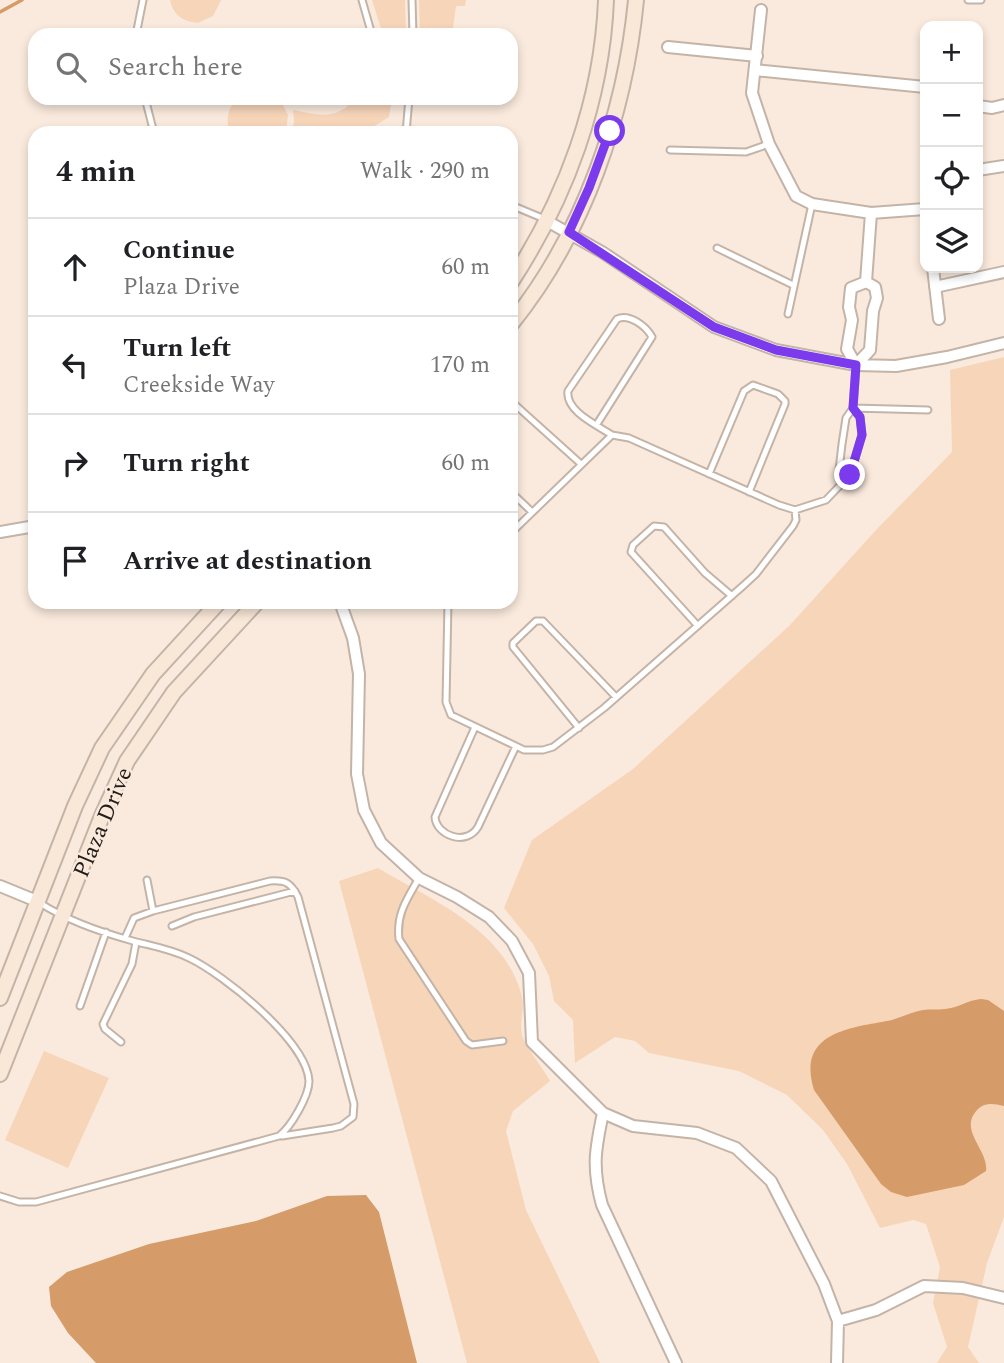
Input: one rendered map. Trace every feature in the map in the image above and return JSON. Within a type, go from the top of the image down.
[{"type":"street","points":[[518,270],[547,220],[567,178],[585,124],[598,68],[606,0]]},
{"type":"street","points":[[518,314],[541,281],[569,232],[600,161],[619,101],[636,0]]},
{"type":"street","points":[[761,10],[752,93],[769,144],[796,196],[813,204],[870,214],[920,210]]},
{"type":"street","points":[[668,47],[757,56]]},
{"type":"street","points":[[755,70],[920,86]]},
{"type":"street","points":[[983,107],[1004,105]]},
{"type":"street","points":[[983,169],[1004,166]]},
{"type":"street","points":[[866,282],[870,214]]},
{"type":"street","points":[[547,220],[714,327],[776,350],[856,365],[896,366],[1004,343]]},
{"type":"street","points":[[935,287],[1004,272]]},
{"type":"street","points":[[934,273],[939,319]]},
{"type":"street","points":[[856,365],[870,350],[873,311],[877,298],[875,287],[866,282]]},
{"type":"street","points":[[856,365],[847,349],[852,320],[849,307],[851,288],[866,282]]},
{"type":"street","points":[[0,532],[28,527]]},
{"type":"street","name":"Plaza Drive","points":[[0,998],[89,773],[112,732],[153,674],[213,609]]},
{"type":"street","name":"Plaza Drive","points":[[0,1074],[115,785],[136,747],[174,691],[250,609]]},
{"type":"street","points":[[343,609],[353,638],[359,674],[358,774],[365,810],[381,843],[419,878],[489,917],[512,941],[529,973],[532,1042],[603,1112],[633,1126],[697,1133],[736,1148],[771,1181],[824,1284],[838,1321],[837,1363]]},
{"type":"street","points":[[0,886],[39,902]]},
{"type":"street","points":[[603,1112],[594,1154],[596,1184],[602,1205],[676,1363]]},
{"type":"street","points":[[838,1321],[876,1310],[924,1286],[970,1289],[1004,1298]]},
{"type":"lane","points":[[137,28],[143,0]]},
{"type":"lane","points":[[362,0],[370,28]]},
{"type":"lane","points":[[412,0],[413,28]]},
{"type":"lane","points":[[968,0],[981,0]]},
{"type":"lane","points":[[147,105],[152,126]]},
{"type":"lane","points":[[407,126],[408,105]]},
{"type":"lane","points":[[670,150],[746,152],[769,144]]},
{"type":"lane","points":[[788,314],[813,204]]},
{"type":"lane","points":[[518,208],[547,220]]},
{"type":"lane","points":[[717,248],[793,285]]},
{"type":"lane","points":[[597,424],[652,337],[647,329],[627,317],[617,319],[568,391],[567,398],[571,406],[612,435],[629,438],[794,510],[826,500],[835,494],[850,475],[862,435],[862,424],[853,408],[856,365]]},
{"type":"lane","points":[[709,474],[744,391],[753,385],[778,394],[785,404],[749,492]]},
{"type":"lane","points":[[518,407],[581,464]]},
{"type":"lane","points":[[853,408],[928,410]]},
{"type":"lane","points":[[842,482],[839,470],[845,418],[853,408]]},
{"type":"lane","points":[[518,526],[612,435]]},
{"type":"lane","points":[[842,448],[858,449]]},
{"type":"lane","points":[[518,499],[532,512]]},
{"type":"lane","points":[[448,609],[446,702],[451,715],[524,750],[543,750],[564,740],[579,728],[756,574],[793,526],[796,520],[794,510]]},
{"type":"lane","points":[[698,626],[631,552],[633,545],[654,526],[664,527],[705,572],[732,596]]},
{"type":"lane","points":[[579,728],[513,647],[513,643],[537,621],[543,621],[615,697]]},
{"type":"lane","points":[[475,727],[435,817],[439,828],[460,839],[470,837],[478,827],[516,746]]},
{"type":"lane","points":[[419,878],[401,909],[397,925],[399,939],[466,1041],[472,1045],[503,1041]]},
{"type":"lane","points":[[147,880],[153,911]]},
{"type":"lane","points":[[0,1196],[19,1202],[36,1202],[279,1136],[341,1126],[353,1117],[354,1104],[295,891],[287,881],[270,881],[153,911],[134,918],[125,938]]},
{"type":"lane","points":[[172,926],[194,917],[295,891]]},
{"type":"lane","points":[[39,902],[63,918],[172,950],[222,977],[261,1009],[300,1054],[309,1081],[298,1112],[288,1129],[279,1136]]},
{"type":"lane","points":[[80,1006],[106,932]]},
{"type":"lane","points":[[121,1042],[105,1030],[103,1024],[132,964],[139,942]]},
{"type":"shaded area","points":[[170,0],[221,0],[213,16],[198,23],[180,17]]},
{"type":"shaded area","points":[[372,0],[405,0],[406,28],[381,28]]},
{"type":"shaded area","points":[[419,0],[466,0],[465,6],[456,6],[453,28],[420,28]]},
{"type":"shaded area","points":[[283,105],[288,115],[287,126],[228,126],[231,106]]},
{"type":"shaded area","points":[[349,105],[391,105],[389,117],[374,126],[293,126],[293,110],[327,114]]},
{"type":"shaded area","points":[[1004,357],[1004,1217],[987,1263],[968,1347],[979,1363],[937,1363],[947,1347],[933,1303],[940,1267],[926,1224],[913,1220],[880,1228],[847,1164],[823,1130],[787,1095],[739,1071],[649,1053],[635,1041],[615,1037],[575,1063],[573,1020],[554,1001],[549,976],[533,944],[504,908],[532,840],[633,769],[790,625],[876,530],[952,452],[950,370]]},
{"type":"shaded area","points":[[378,868],[464,919],[500,953],[513,973],[523,1002],[522,1035],[550,1081],[513,1111],[506,1131],[526,1210],[600,1363],[467,1363],[339,881]]},
{"type":"shaded area","points":[[981,999],[988,1000],[1004,1011],[1004,1106],[984,1105],[972,1117],[971,1125],[986,1163],[986,1171],[964,1185],[907,1197],[891,1192],[881,1184],[814,1090],[811,1070],[813,1055],[820,1044],[845,1030]]},
{"type":"shaded area","points":[[44,1051],[109,1078],[68,1168],[5,1140]]},
{"type":"shaded area","points":[[366,1195],[379,1212],[417,1363],[96,1363],[68,1333],[51,1306],[49,1287],[67,1272],[149,1244],[256,1221],[327,1196]]},
{"type":"waterway","points":[[0,12],[22,0]]},
{"type":"route","points":[[610,131],[569,232],[714,327],[776,350],[856,365],[853,408],[860,417],[862,435],[850,475]]}]
